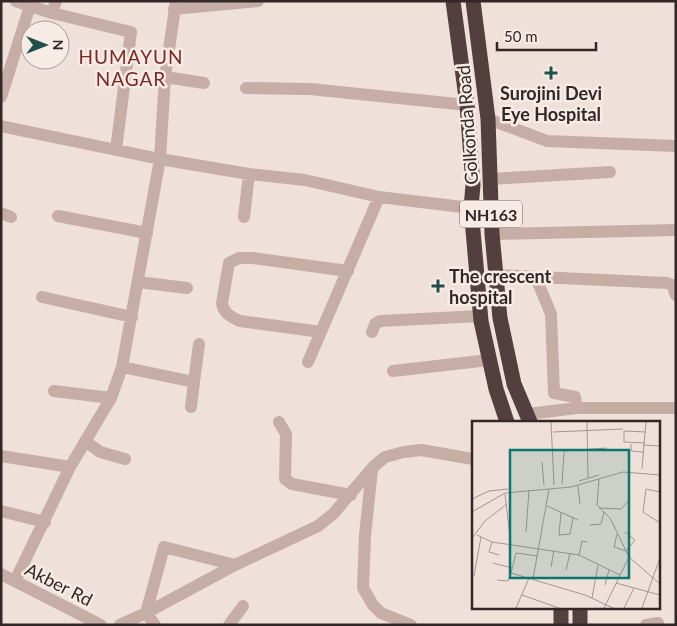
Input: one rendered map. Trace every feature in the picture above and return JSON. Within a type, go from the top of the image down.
[{"type":"highway","name":"Golkonda Road","points":[[453,1],[467,105],[473,185],[471,208],[480,316],[496,389],[507,421]]},
{"type":"highway","name":"Golkonda Road","points":[[473,1],[488,119],[492,234],[500,318],[514,384],[529,418]]},
{"type":"highway","points":[[560,608],[561,625]]},
{"type":"highway","points":[[580,608],[580,625]]},
{"type":"street","points":[[16,1],[30,6],[54,7],[131,32],[116,150]]},
{"type":"street","points":[[15,581],[70,467],[110,398],[122,367],[160,159],[165,78],[175,5],[258,1]]},
{"type":"street","points":[[1,97],[30,6]]},
{"type":"street","points":[[165,78],[204,83]]},
{"type":"street","points":[[246,88],[310,89],[467,105]]},
{"type":"street","points":[[488,119],[547,141],[676,146]]},
{"type":"street","points":[[1,126],[160,159],[249,174],[305,180],[379,197],[471,208]]},
{"type":"street","points":[[490,179],[610,172]]},
{"type":"street","points":[[244,217],[249,174]]},
{"type":"street","points":[[308,362],[379,197]]},
{"type":"street","points":[[58,216],[147,233]]},
{"type":"street","points":[[492,234],[676,230]]},
{"type":"street","points":[[322,332],[240,321],[231,317],[222,308],[229,263],[239,258],[252,258],[348,271]]},
{"type":"street","points":[[495,275],[667,283],[672,285],[676,295]]},
{"type":"street","points":[[536,278],[551,314],[554,393],[575,397],[576,408]]},
{"type":"street","points":[[138,282],[187,288]]},
{"type":"street","points":[[42,297],[132,317]]},
{"type":"street","points":[[372,332],[374,324],[380,321],[480,316]]},
{"type":"street","points":[[191,407],[199,344]]},
{"type":"street","points":[[393,371],[489,360]]},
{"type":"street","points":[[122,367],[194,382]]},
{"type":"street","points":[[54,391],[110,398]]},
{"type":"street","points":[[529,418],[576,408],[676,408]]},
{"type":"street","points":[[279,422],[286,434],[285,479],[292,484],[351,494]]},
{"type":"street","points":[[85,441],[100,452],[125,459]]},
{"type":"street","points":[[120,625],[235,565],[318,526],[351,494],[372,468],[385,457],[421,450],[472,459]]},
{"type":"street","points":[[1,456],[70,467]]},
{"type":"street","points":[[372,468],[365,535],[363,588],[373,605],[381,613],[411,625]]},
{"type":"street","points":[[1,511],[45,522]]},
{"type":"street","points":[[146,613],[164,547],[235,565]]},
{"type":"street","name":"Akber Rd","points":[[1,574],[102,625]]},
{"type":"street","points":[[229,625],[243,606]]},
{"type":"street","points":[[146,613],[155,625]]},
{"type":"place","name":"Surojini Devi Eye Hospital","points":[[551,73]]},
{"type":"place","name":"The crescent hospital","points":[[438,286]]},
{"type":"district","name":"HUMAYUN NAGAR","points":[[131,67]]}]
